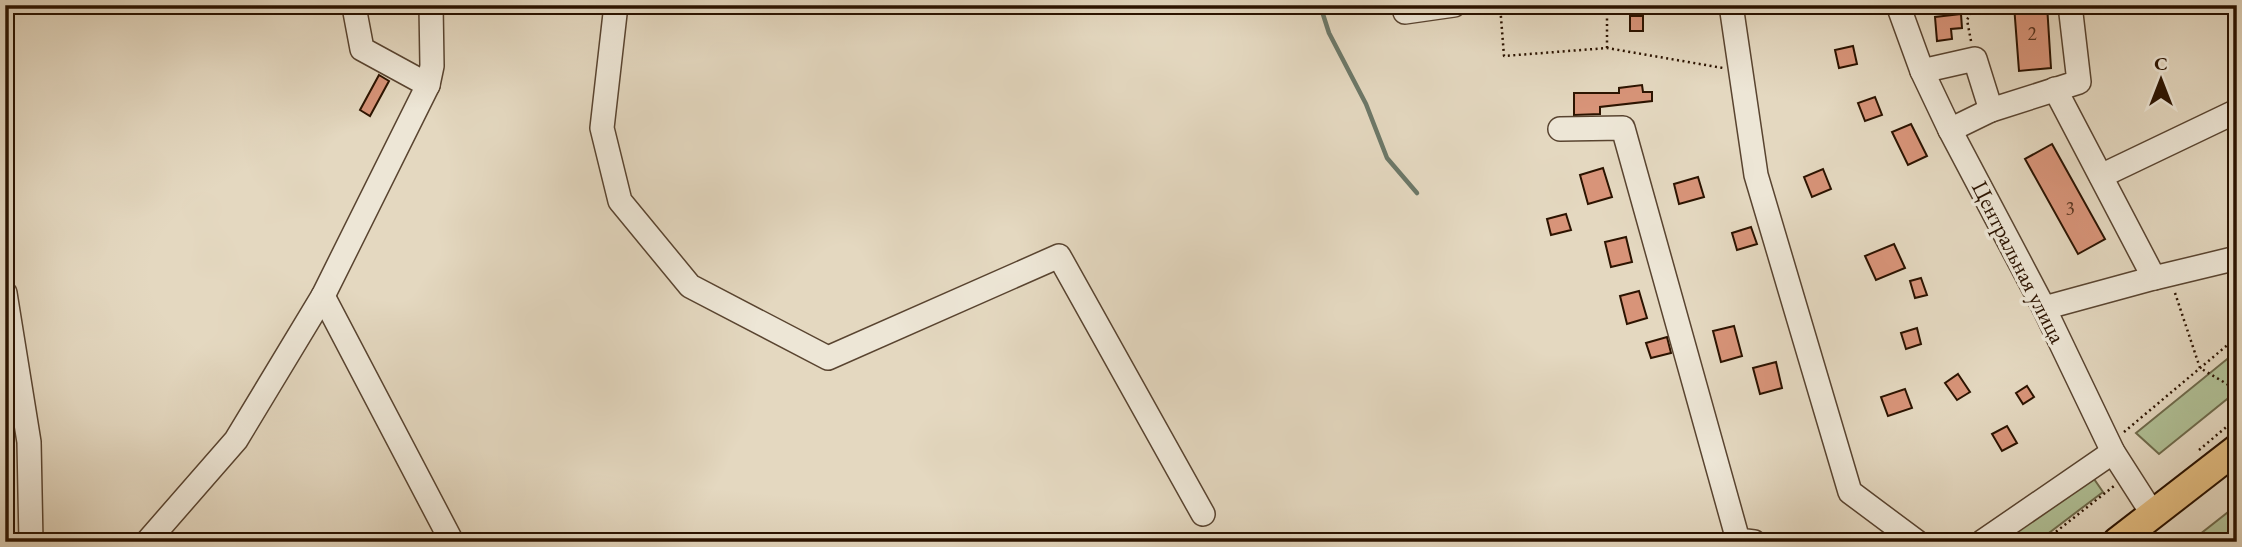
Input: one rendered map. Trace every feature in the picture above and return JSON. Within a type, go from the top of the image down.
[{"type":"main road","points":[[2117,542],[2237,449]]},
{"type":"street","points":[[147,542],[236,440],[323,296],[428,85],[432,66],[431,5]]},
{"type":"street","points":[[615,5],[602,128],[620,201],[690,286],[828,358],[1059,256],[1203,514]]},
{"type":"street","points":[[1405,12],[1454,5]]},
{"type":"street","points":[[1731,5],[1756,175],[1850,492],[1917,542]]},
{"type":"street","name":"Центральная улица","points":[[1898,5],[1922,71],[1951,130],[2114,446],[2126,476],[2152,513]]},
{"type":"street","points":[[1951,130],[1991,110],[2079,82],[2070,5]]},
{"type":"street","points":[[355,12],[362,49],[428,85]]},
{"type":"street","points":[[1922,71],[1975,59],[1991,110]]},
{"type":"street","points":[[2056,89],[2101,176],[2161,276]]},
{"type":"street","points":[[2101,176],[2237,111]]},
{"type":"street","points":[[1560,129],[1623,128],[1738,540],[1754,542]]},
{"type":"street","points":[[2044,308],[2237,258]]},
{"type":"street","points":[[323,296],[452,542]]},
{"type":"street","points":[[7,308],[29,442],[31,542]]},
{"type":"street","points":[[1982,542],[2114,446]]},
{"type":"path","points":[[1500,5],[1504,56],[1607,48],[1740,71]]},
{"type":"path","points":[[1607,5],[1607,48]]},
{"type":"path","points":[[1975,5],[1967,20],[1975,59]]},
{"type":"path","points":[[2161,276],[2200,368],[2237,390]]},
{"type":"path","points":[[2114,446],[2237,337]]},
{"type":"path","points":[[2193,456],[2206,441],[2237,418]]},
{"type":"path","points":[[2043,542],[2126,476]]},
{"type":"green space","points":[[2237,351],[2237,391],[2159,454],[2136,433]]},
{"type":"green space","points":[[2092,476],[2103,492],[2037,542],[2001,542]]},
{"type":"green space","points":[[2237,505],[2237,542],[2190,542]]},
{"type":"building","points":[[2014,5],[2047,5],[2051,68],[2019,71]]},
{"type":"building","points":[[1961,14],[1962,28],[1951,29],[1952,39],[1937,41],[1935,17]]},
{"type":"building","points":[[1630,16],[1643,16],[1643,31],[1630,31]]},
{"type":"building","points":[[1853,46],[1857,64],[1839,68],[1835,50]]},
{"type":"building","points":[[379,75],[389,81],[370,116],[360,110]]},
{"type":"building","points":[[1642,85],[1643,92],[1652,92],[1652,101],[1600,107],[1600,114],[1574,115],[1574,93],[1619,93],[1619,88]]},
{"type":"building","points":[[1875,97],[1882,115],[1865,121],[1858,103]]},
{"type":"building","points":[[1911,124],[1927,156],[1908,165],[1892,132]]},
{"type":"building","points":[[2052,144],[2105,239],[2078,254],[2025,159]]},
{"type":"building","points":[[1603,168],[1612,197],[1588,204],[1580,175]]},
{"type":"building","points":[[1823,169],[1831,189],[1812,197],[1804,177]]},
{"type":"building","points":[[1698,177],[1704,197],[1679,204],[1674,184]]},
{"type":"building","points":[[1566,214],[1571,230],[1551,235],[1547,219]]},
{"type":"building","points":[[1751,227],[1757,244],[1737,250],[1732,233]]},
{"type":"building","points":[[1626,237],[1632,262],[1611,267],[1605,242]]},
{"type":"building","points":[[1894,244],[1905,268],[1876,280],[1865,256]]},
{"type":"building","points":[[1921,278],[1927,295],[1915,298],[1910,281]]},
{"type":"building","points":[[1639,291],[1647,318],[1627,324],[1620,296]]},
{"type":"building","points":[[1734,326],[1742,356],[1721,362],[1713,331]]},
{"type":"building","points":[[1917,328],[1921,344],[1906,349],[1901,333]]},
{"type":"building","points":[[1667,337],[1671,353],[1651,358],[1646,343]]},
{"type":"building","points":[[1776,362],[1782,388],[1760,394],[1753,368]]},
{"type":"building","points":[[1958,374],[1970,392],[1957,400],[1945,383]]},
{"type":"building","points":[[2027,386],[2034,397],[2023,404],[2016,393]]},
{"type":"building","points":[[1905,389],[1912,408],[1888,416],[1881,397]]},
{"type":"building","points":[[2007,426],[2017,443],[2002,451],[1992,434]]},
{"type":"waterway","points":[[1320,5],[1329,33],[1366,104],[1387,158],[1417,193]]}]
